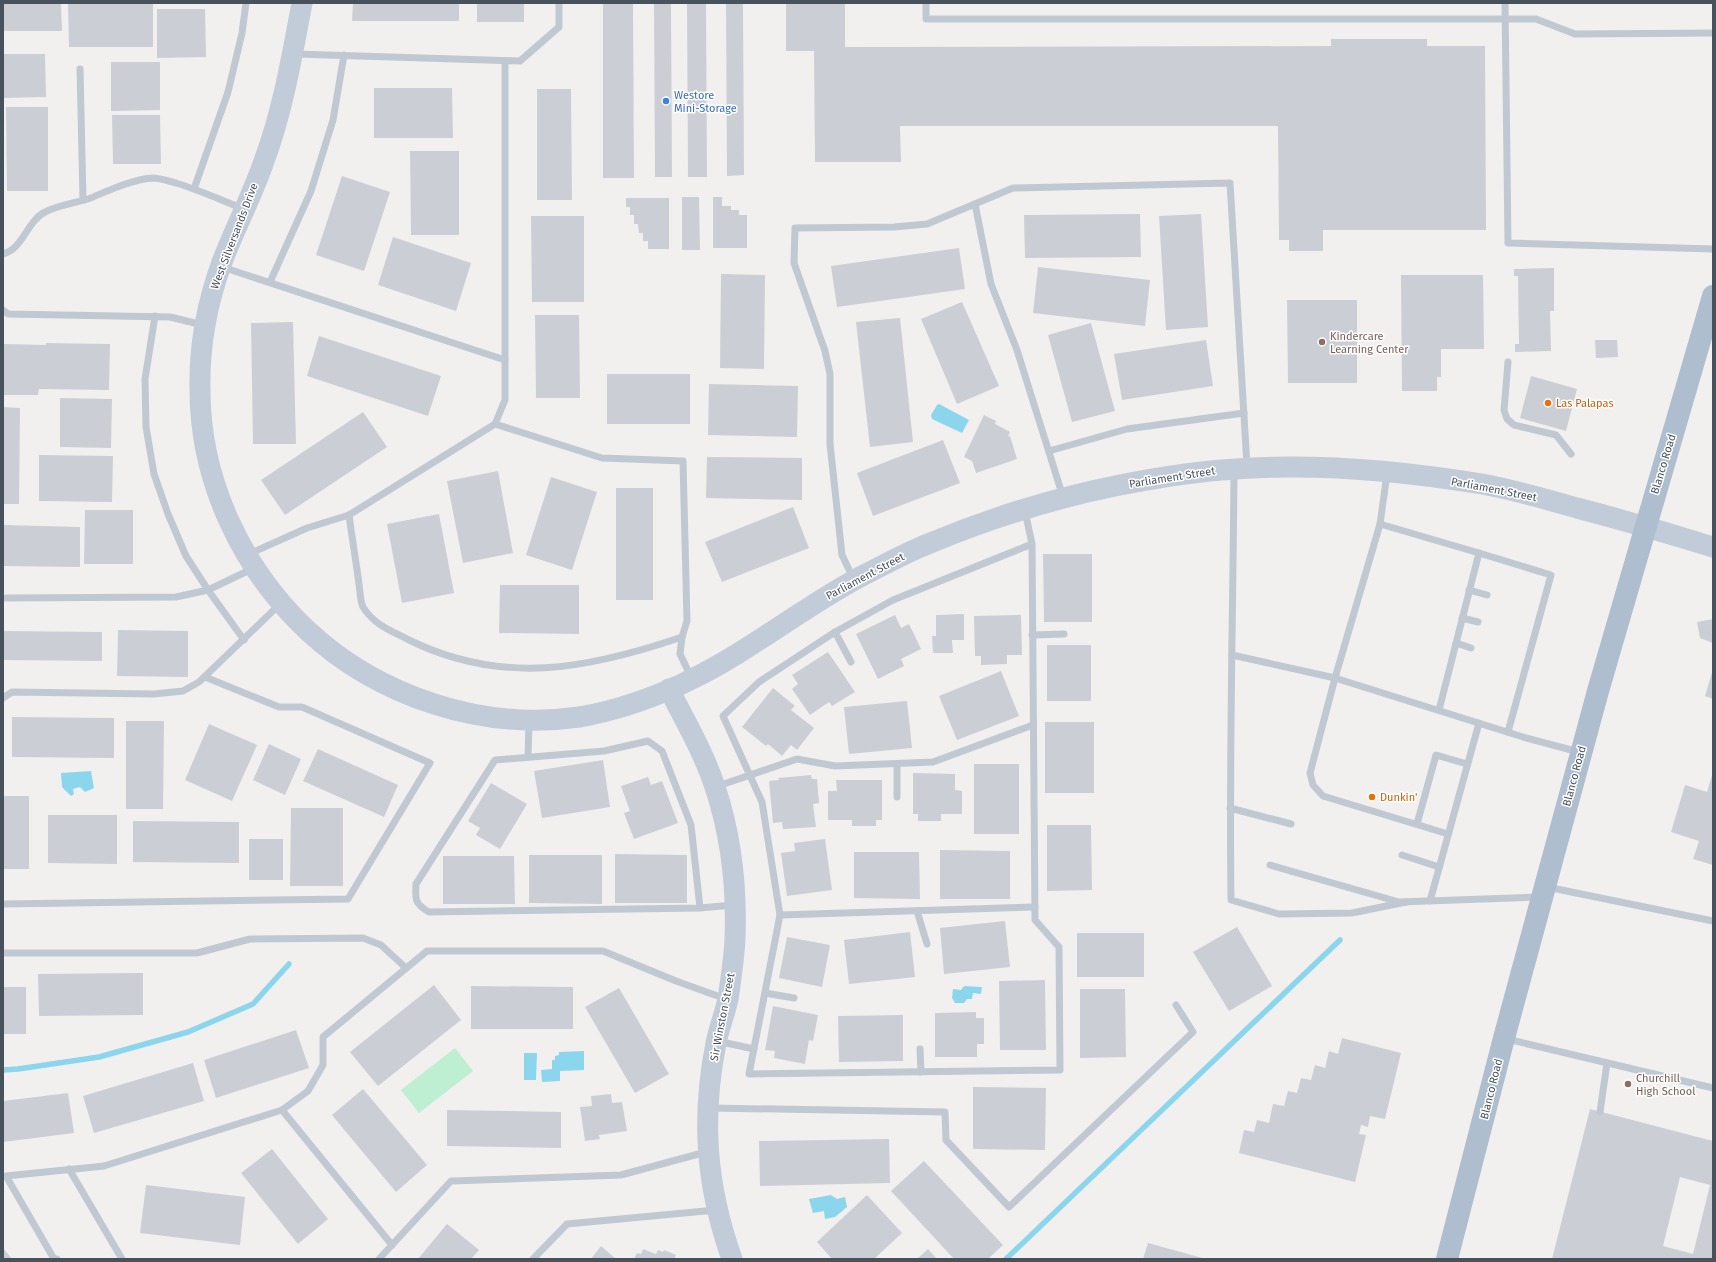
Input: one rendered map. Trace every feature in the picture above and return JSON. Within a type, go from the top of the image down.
[{"type":"main road","name":"Blanco Road","points":[[1447,1259],[1504,1038],[1581,752],[1645,526],[1713,296]]},
{"type":"street","name":"West Silversands Drive","points":[[302,3],[287,82],[265,160],[212,291],[200,360],[199,395],[202,430],[209,465],[219,498],[233,530],[250,561],[293,617],[319,641],[347,662],[377,680],[409,695],[442,706],[477,714],[511,719],[546,719],[582,716],[643,699],[669,689]]},
{"type":"street","name":"Parliament Street","points":[[669,689],[692,679],[729,658],[800,611],[854,580],[923,545],[1024,508],[1114,486],[1198,472],[1300,466],[1388,472],[1486,485],[1645,526],[1713,547]]},
{"type":"street","name":"Sir Winston Street","points":[[669,689],[692,734],[715,787],[734,866],[735,940],[728,999],[717,1041],[707,1108],[708,1152],[724,1237],[732,1259]]},
{"type":"lane","points":[[194,189],[228,92],[242,33],[246,3]]},
{"type":"lane","points":[[292,54],[520,62],[559,27],[559,3]]},
{"type":"lane","points":[[926,3],[926,19],[1536,19],[1575,34],[1713,33]]},
{"type":"lane","points":[[1505,3],[1508,243],[1713,250]]},
{"type":"lane","points":[[270,282],[311,191],[333,120],[344,55]]},
{"type":"lane","points":[[6,598],[176,597],[208,590],[250,561],[308,528],[349,515],[495,424],[505,400],[505,61]]},
{"type":"lane","points":[[80,69],[83,200]]},
{"type":"lane","points":[[3,254],[8,253],[22,239],[33,221],[45,212],[137,181],[152,178],[194,189],[244,209]]},
{"type":"lane","points":[[854,580],[842,555],[830,444],[830,374],[825,351],[794,264],[795,228],[894,227],[927,224],[1013,188],[1230,183],[1245,441],[1240,469],[1232,655],[1230,808],[1231,900],[1279,914],[1352,913],[1406,902]]},
{"type":"lane","points":[[974,204],[991,284],[1017,350],[1064,499]]},
{"type":"lane","points":[[221,266],[505,360]]},
{"type":"lane","points":[[3,310],[8,314],[170,317],[205,325]]},
{"type":"lane","points":[[155,316],[145,379],[146,427],[154,474],[168,514],[186,556],[208,590],[244,640]]},
{"type":"lane","points":[[1508,362],[1504,410],[1507,419],[1514,425],[1556,436],[1571,454]]},
{"type":"lane","points":[[1049,451],[1127,429],[1244,412]]},
{"type":"lane","points":[[495,424],[602,458],[684,461],[687,621],[682,637],[680,654],[692,679]]},
{"type":"lane","points":[[1388,472],[1380,524],[1335,678],[1310,773],[1313,785],[1323,796],[1448,834]]},
{"type":"lane","points":[[1024,508],[1032,544],[1035,920],[1059,947],[1060,1070],[750,1074],[780,915],[762,802],[723,716],[759,682],[835,632],[893,600],[1032,544]]},
{"type":"lane","points":[[349,515],[363,606],[378,624],[432,651],[486,665],[531,669],[580,665],[615,658],[682,637]]},
{"type":"lane","points":[[1380,524],[1551,575],[1538,608],[1534,638],[1508,732]]},
{"type":"lane","points":[[1438,710],[1479,553]]},
{"type":"lane","points":[[1469,590],[1487,594]]},
{"type":"lane","points":[[3,698],[12,692],[154,694],[183,691],[205,677],[282,603]]},
{"type":"lane","points":[[1462,618],[1478,622]]},
{"type":"lane","points":[[835,632],[851,662]]},
{"type":"lane","points":[[1032,635],[1064,634]]},
{"type":"lane","points":[[1526,636],[1534,638]]},
{"type":"lane","points":[[1456,643],[1471,648]]},
{"type":"lane","points":[[1232,655],[1335,678],[1508,732],[1581,752]]},
{"type":"lane","points":[[1518,663],[1526,665]]},
{"type":"lane","points":[[3,904],[348,899],[430,763],[302,707],[279,707],[205,677]]},
{"type":"lane","points":[[528,757],[529,719]]},
{"type":"lane","points":[[1430,901],[1479,723]]},
{"type":"lane","points":[[715,787],[797,759],[835,766],[933,762],[1033,725]]},
{"type":"lane","points":[[700,908],[691,825],[662,751],[648,741],[604,751],[495,760],[416,884],[416,898],[419,906],[429,912],[700,908],[735,905]]},
{"type":"lane","points":[[1417,824],[1436,755],[1468,764]]},
{"type":"lane","points":[[896,764],[897,797]]},
{"type":"lane","points":[[1230,808],[1291,824]]},
{"type":"lane","points":[[1402,855],[1439,868]]},
{"type":"lane","points":[[1270,865],[1399,902],[1543,892],[1713,921]]},
{"type":"lane","points":[[780,915],[1035,907]]},
{"type":"lane","points":[[918,911],[927,944]]},
{"type":"lane","points":[[3,953],[197,953],[250,939],[363,938],[381,945],[406,968]]},
{"type":"lane","points":[[57,1259],[54,1259],[6,1176],[104,1166],[282,1110],[308,1091],[323,1065],[323,1037],[427,951],[603,950],[655,972],[728,999]]},
{"type":"lane","points":[[765,993],[794,998]]},
{"type":"lane","points":[[707,1108],[945,1112],[946,1140],[1009,1207],[1193,1032],[1176,1005]]},
{"type":"lane","points":[[1504,1038],[1713,1088]]},
{"type":"lane","points":[[717,1041],[754,1049]]},
{"type":"lane","points":[[920,1049],[921,1072]]},
{"type":"lane","points":[[1600,1112],[1607,1063]]},
{"type":"lane","points":[[282,1110],[392,1245]]},
{"type":"lane","points":[[379,1259],[451,1181],[621,1175],[708,1152]]},
{"type":"lane","points":[[70,1169],[122,1259]]},
{"type":"lane","points":[[533,1259],[566,1224],[718,1210]]},
{"type":"green space","points":[[455,1048],[473,1071],[419,1113],[401,1090]]},
{"type":"water","points":[[939,404],[969,420],[962,433],[932,419],[931,415]]},
{"type":"water","points":[[91,771],[94,788],[85,792],[80,787],[73,789],[74,794],[71,796],[62,787],[61,773]]},
{"type":"water","points":[[964,986],[982,987],[981,994],[973,993],[972,999],[967,999],[964,1003],[955,1003],[952,998],[953,989],[961,990]]},
{"type":"water","points":[[584,1051],[584,1070],[560,1071],[560,1081],[542,1082],[541,1070],[552,1069],[552,1060],[555,1060],[555,1056],[559,1055],[559,1052]]},
{"type":"water","points":[[524,1053],[537,1053],[536,1080],[524,1080]]},
{"type":"water","points":[[831,1195],[837,1199],[845,1197],[847,1207],[835,1217],[825,1219],[824,1211],[813,1213],[809,1199]]},
{"type":"building","points":[[3,3],[61,3],[62,31],[3,31]]},
{"type":"building","points":[[68,3],[153,3],[153,47],[69,47]]},
{"type":"building","points":[[353,3],[459,3],[459,21],[352,21]]},
{"type":"building","points":[[477,3],[524,3],[524,22],[477,22]]},
{"type":"building","points":[[603,3],[633,3],[634,178],[603,178]]},
{"type":"building","points":[[654,3],[671,3],[672,177],[655,177]]},
{"type":"building","points":[[687,3],[706,3],[707,177],[688,177]]},
{"type":"building","points":[[726,3],[743,3],[744,175],[727,176]]},
{"type":"building","points":[[786,3],[845,3],[845,47],[1331,46],[1331,39],[1427,39],[1427,46],[1485,46],[1486,230],[1323,230],[1323,251],[1289,251],[1289,240],[1279,240],[1278,126],[900,126],[901,162],[815,162],[814,51],[786,51]]},
{"type":"building","points":[[157,9],[205,9],[206,57],[157,58]]},
{"type":"building","points":[[3,54],[45,54],[46,97],[3,98]]},
{"type":"building","points":[[111,62],[160,62],[160,110],[111,111]]},
{"type":"building","points":[[374,88],[452,88],[453,138],[374,138]]},
{"type":"building","points":[[537,89],[571,89],[572,200],[537,200]]},
{"type":"building","points":[[6,107],[48,107],[48,191],[7,191]]},
{"type":"building","points":[[112,115],[160,115],[161,164],[113,164]]},
{"type":"building","points":[[410,151],[459,151],[459,235],[411,235]]},
{"type":"building","points":[[342,176],[390,192],[364,271],[316,255]]},
{"type":"building","points":[[682,197],[699,197],[700,250],[682,250]]},
{"type":"building","points":[[713,197],[722,197],[722,206],[731,206],[731,210],[739,210],[739,215],[747,215],[747,248],[713,248]]},
{"type":"building","points":[[626,198],[669,198],[669,249],[648,249],[648,241],[643,241],[643,233],[639,233],[638,224],[634,224],[634,215],[630,215],[630,207],[626,207]]},
{"type":"building","points":[[1140,214],[1141,257],[1025,258],[1024,215]]},
{"type":"building","points":[[1201,214],[1208,327],[1166,330],[1159,216]]},
{"type":"building","points":[[531,216],[584,216],[584,302],[532,302]]},
{"type":"building","points":[[393,237],[471,263],[456,311],[378,285]]},
{"type":"building","points":[[959,248],[965,289],[837,307],[831,266]]},
{"type":"building","points":[[1038,267],[1150,280],[1145,326],[1033,313]]},
{"type":"building","points":[[1554,268],[1554,311],[1550,311],[1551,351],[1515,352],[1515,344],[1519,344],[1518,276],[1514,276],[1514,269]]},
{"type":"building","points":[[721,274],[765,275],[764,369],[720,368]]},
{"type":"building","points":[[1401,275],[1483,275],[1484,349],[1441,349],[1441,377],[1437,377],[1437,391],[1402,391]]},
{"type":"building","name":"Kindercare Learning Center","points":[[1287,300],[1357,300],[1357,383],[1288,383]]},
{"type":"building","points":[[962,302],[999,386],[957,404],[921,319]]},
{"type":"building","points":[[535,315],[579,315],[580,398],[536,398]]},
{"type":"building","points":[[900,318],[913,442],[870,447],[856,322]]},
{"type":"building","points":[[293,322],[296,444],[253,444],[251,323]]},
{"type":"building","points":[[1091,323],[1115,411],[1072,422],[1048,335]]},
{"type":"building","points":[[319,336],[441,376],[428,416],[307,376]]},
{"type":"building","points":[[1206,340],[1213,386],[1122,400],[1114,354]]},
{"type":"building","points":[[1595,340],[1617,340],[1618,357],[1596,358]]},
{"type":"building","points":[[46,343],[110,344],[109,390],[39,389],[38,395],[3,395],[3,344],[46,345]]},
{"type":"building","points":[[607,374],[690,374],[690,424],[607,424]]},
{"type":"building","name":"Las Palapas","points":[[1531,376],[1577,389],[1566,431],[1520,418]]},
{"type":"building","points":[[709,384],[798,386],[797,437],[708,435]]},
{"type":"building","points":[[60,398],[112,399],[111,448],[60,447]]},
{"type":"building","points":[[3,407],[20,408],[19,504],[3,504]]},
{"type":"building","points":[[363,412],[387,447],[285,515],[261,480]]},
{"type":"building","points":[[984,415],[996,421],[995,424],[1010,432],[1008,437],[1010,436],[1017,459],[976,473],[972,461],[964,457]]},
{"type":"building","points":[[943,440],[960,483],[873,516],[857,473]]},
{"type":"building","points":[[39,455],[113,456],[112,502],[39,501]]},
{"type":"building","points":[[707,457],[802,458],[802,500],[706,498]]},
{"type":"building","points":[[498,471],[513,553],[463,563],[447,481]]},
{"type":"building","points":[[551,477],[597,492],[572,570],[526,555]]},
{"type":"building","points":[[616,488],[653,488],[653,600],[616,600]]},
{"type":"building","points":[[793,507],[809,548],[722,582],[705,542]]},
{"type":"building","points":[[85,510],[133,510],[133,564],[84,564]]},
{"type":"building","points":[[439,514],[454,593],[402,603],[387,524]]},
{"type":"building","points":[[3,525],[80,527],[80,567],[3,566]]},
{"type":"building","points":[[1043,554],[1092,554],[1092,622],[1044,622]]},
{"type":"building","points":[[500,585],[579,585],[579,634],[499,633]]},
{"type":"building","points":[[964,614],[964,640],[952,640],[953,653],[933,653],[932,636],[936,636],[936,615]]},
{"type":"building","points":[[895,615],[901,628],[909,624],[921,649],[901,659],[904,666],[878,679],[856,634]]},
{"type":"building","points":[[1021,615],[1022,655],[1007,655],[1007,664],[981,665],[981,656],[975,656],[974,616]]},
{"type":"building","points":[[1713,619],[1713,643],[1700,638],[1697,622]]},
{"type":"building","points":[[118,630],[188,631],[188,677],[117,676]]},
{"type":"building","points":[[3,631],[102,632],[102,661],[3,660]]},
{"type":"building","points":[[1047,645],[1091,645],[1091,701],[1047,701]]},
{"type":"building","points":[[828,652],[855,692],[832,706],[829,702],[810,715],[792,689],[798,684],[792,675]]},
{"type":"building","points":[[1713,669],[1713,699],[1705,696]]},
{"type":"building","points":[[1001,671],[1019,716],[957,740],[939,696]]},
{"type":"building","points":[[773,688],[795,706],[791,710],[814,728],[797,750],[791,745],[782,756],[768,744],[766,746],[742,727]]},
{"type":"building","points":[[907,701],[912,748],[849,754],[844,707]]},
{"type":"building","points":[[12,717],[114,718],[114,758],[12,757]]},
{"type":"building","points":[[126,721],[164,721],[163,809],[126,809]]},
{"type":"building","points":[[1045,722],[1094,722],[1094,793],[1045,793]]},
{"type":"building","points":[[209,724],[257,745],[232,801],[185,780]]},
{"type":"building","points":[[269,744],[301,759],[285,795],[253,780]]},
{"type":"building","points":[[318,749],[398,785],[384,817],[303,781]]},
{"type":"building","points":[[603,760],[610,807],[542,818],[534,771]]},
{"type":"building","points":[[974,764],[1019,764],[1019,834],[974,834]]},
{"type":"building","points":[[1713,772],[1713,865],[1693,859],[1699,841],[1671,832],[1685,785],[1707,792]]},
{"type":"building","points":[[913,773],[955,774],[955,790],[962,791],[962,814],[941,814],[941,821],[918,821],[918,814],[913,814]]},
{"type":"building","points":[[811,775],[812,779],[817,779],[819,803],[813,804],[816,827],[783,829],[782,822],[773,823],[769,781],[779,780],[778,778]]},
{"type":"building","points":[[648,777],[651,785],[662,781],[678,823],[634,839],[624,813],[630,811],[621,786]]},
{"type":"building","points":[[836,780],[882,780],[882,820],[876,820],[876,826],[852,826],[852,820],[828,820],[828,791],[837,791]]},
{"type":"building","points":[[491,783],[527,804],[500,849],[476,835],[480,828],[468,821]]},
{"type":"building","points":[[3,796],[29,796],[29,869],[3,869]]},
{"type":"building","points":[[291,808],[343,808],[343,886],[290,886]]},
{"type":"building","points":[[48,815],[117,815],[117,864],[48,863]]},
{"type":"building","points":[[133,821],[239,822],[239,863],[133,862]]},
{"type":"building","points":[[1047,825],[1091,825],[1092,890],[1047,891]]},
{"type":"building","points":[[249,839],[283,839],[283,880],[249,880]]},
{"type":"building","points":[[825,839],[832,890],[787,896],[781,853],[795,851],[794,843]]},
{"type":"building","points":[[940,850],[1010,851],[1010,899],[940,899]]},
{"type":"building","points":[[854,852],[919,852],[920,899],[854,898]]},
{"type":"building","points":[[615,854],[687,855],[687,903],[615,903]]},
{"type":"building","points":[[529,855],[602,855],[602,904],[529,903]]},
{"type":"building","points":[[443,856],[514,856],[515,904],[443,904]]},
{"type":"building","points":[[1005,921],[1010,967],[944,974],[940,928]]},
{"type":"building","points":[[1237,927],[1272,986],[1229,1011],[1193,952]]},
{"type":"building","points":[[910,932],[915,977],[849,984],[844,940]]},
{"type":"building","points":[[1077,933],[1144,933],[1144,977],[1077,977]]},
{"type":"building","points":[[787,937],[830,945],[822,987],[779,978]]},
{"type":"building","points":[[143,973],[143,1015],[39,1016],[38,974]]},
{"type":"building","points":[[1045,980],[1046,1050],[1000,1050],[999,981]]},
{"type":"building","points":[[434,985],[461,1020],[378,1086],[350,1052]]},
{"type":"building","points":[[471,986],[573,987],[573,1029],[471,1029]]},
{"type":"building","points":[[3,987],[26,987],[26,1034],[3,1034]]},
{"type":"building","points":[[619,988],[669,1074],[635,1093],[585,1007]]},
{"type":"building","points":[[1080,989],[1125,989],[1126,1057],[1080,1058]]},
{"type":"building","points":[[773,1006],[818,1015],[813,1041],[809,1040],[805,1064],[774,1058],[775,1051],[765,1050]]},
{"type":"building","points":[[976,1012],[976,1018],[984,1018],[984,1044],[977,1044],[977,1057],[935,1057],[935,1013]]},
{"type":"building","points":[[903,1015],[903,1061],[839,1062],[838,1016]]},
{"type":"building","points":[[296,1030],[309,1068],[216,1098],[204,1060]]},
{"type":"building","points":[[1342,1038],[1401,1053],[1385,1119],[1370,1116],[1368,1127],[1361,1125],[1359,1134],[1366,1135],[1355,1182],[1239,1153],[1244,1130],[1254,1132],[1257,1120],[1269,1123],[1273,1104],[1284,1106],[1288,1091],[1297,1093],[1301,1078],[1311,1080],[1315,1065],[1325,1068],[1329,1051],[1338,1054]]},
{"type":"building","points":[[193,1063],[204,1101],[94,1133],[83,1096]]},
{"type":"building","points":[[973,1087],[1046,1088],[1045,1150],[973,1149]]},
{"type":"building","points":[[363,1089],[427,1165],[396,1192],[332,1115]]},
{"type":"building","points":[[68,1093],[74,1133],[3,1142],[3,1101]]},
{"type":"building","points":[[611,1094],[612,1103],[622,1102],[627,1131],[599,1135],[600,1139],[585,1141],[580,1107],[592,1106],[591,1096]]},
{"type":"building","points":[[1590,1109],[1713,1141],[1713,1259],[1552,1259]],"holes":[[[1680,1177],[1710,1185],[1693,1254],[1663,1246]]]},
{"type":"building","points":[[447,1110],[561,1112],[561,1148],[447,1146]]},
{"type":"building","points":[[889,1139],[890,1183],[760,1186],[759,1141]]},
{"type":"building","points":[[272,1149],[328,1219],[298,1244],[241,1173]]},
{"type":"building","points":[[924,1161],[1003,1245],[988,1259],[954,1259],[891,1191]]},
{"type":"building","points":[[146,1185],[245,1197],[240,1245],[140,1233]]},
{"type":"building","points":[[867,1195],[902,1233],[874,1259],[832,1259],[817,1242]]},
{"type":"building","points":[[447,1224],[479,1250],[471,1259],[418,1259]]},
{"type":"building","points":[[1148,1243],[1206,1259],[1143,1259]]},
{"type":"building","points":[[601,1246],[616,1259],[591,1259]]},
{"type":"building","points":[[3,1248],[12,1259],[3,1259]]},
{"type":"building","points":[[643,1249],[656,1254],[658,1250],[663,1252],[664,1250],[676,1255],[674,1259],[634,1259],[637,1253],[641,1254]]},
{"type":"building","points":[[928,1249],[937,1259],[917,1259]]},
{"type":"waterway","points":[[1006,1259],[1340,940]]},
{"type":"waterway","points":[[3,1070],[99,1057],[188,1032],[253,1004],[289,964]]},
{"type":"place","name":"Westore Mini-Storage","points":[[666,101]]},
{"type":"place","name":"Kindercare Learning Center","points":[[1322,342]]},
{"type":"place","name":"Las Palapas","points":[[1548,403]]},
{"type":"place","name":"Dunkin'","points":[[1372,797]]},
{"type":"place","name":"Churchill High School","points":[[1628,1084]]}]
